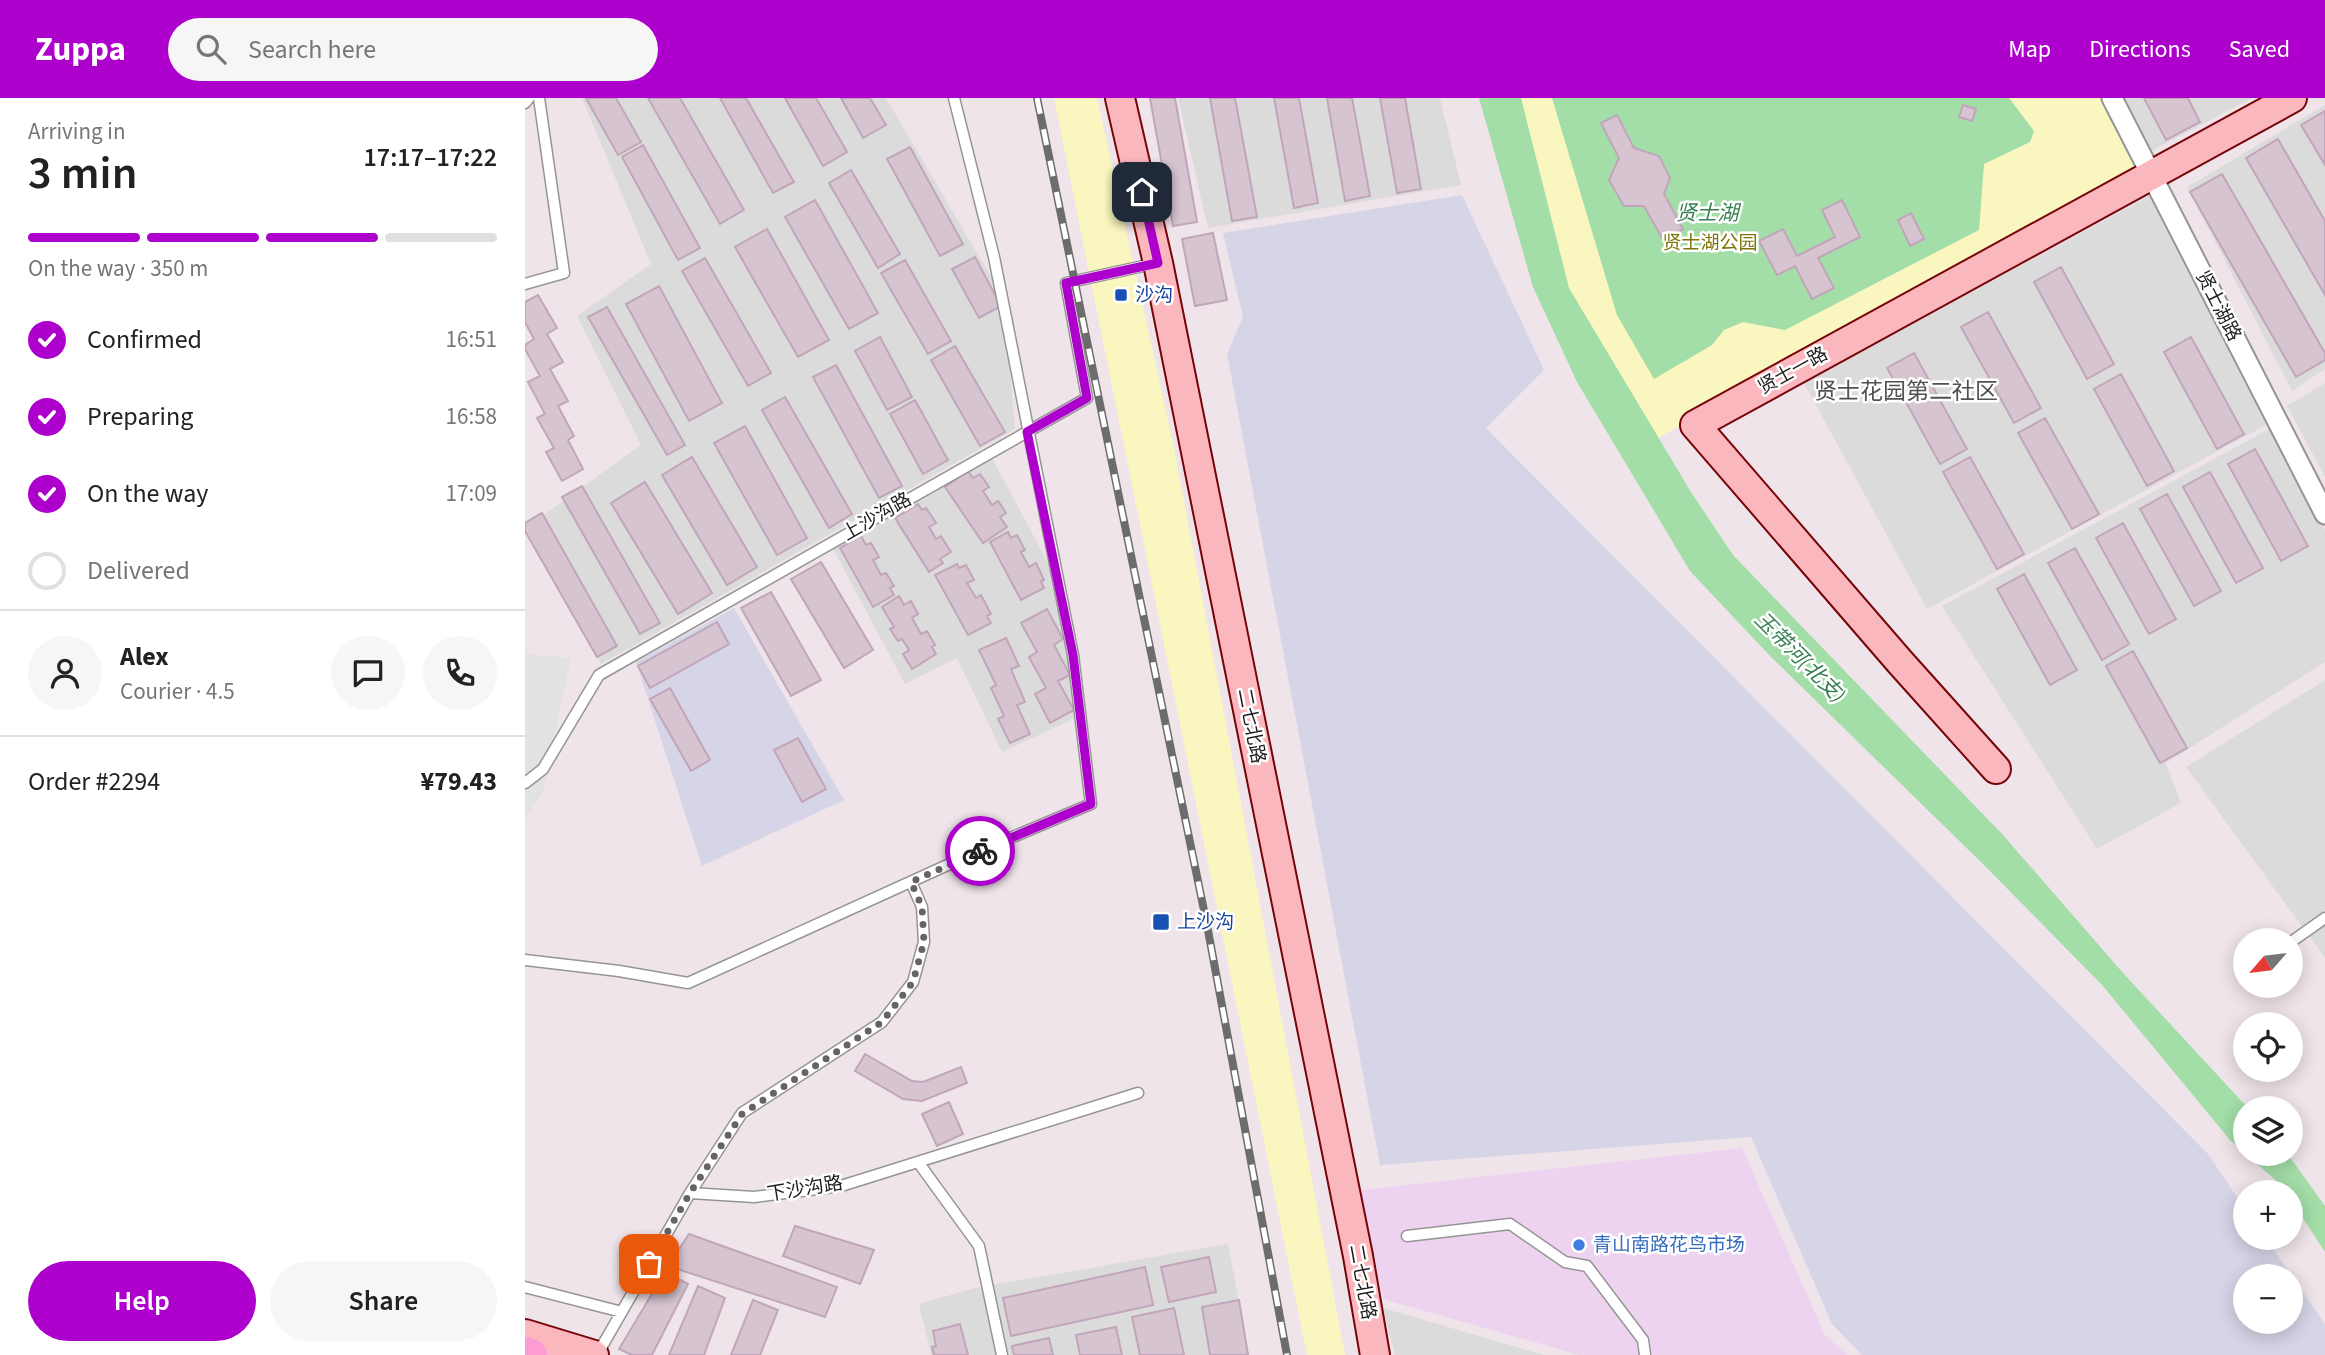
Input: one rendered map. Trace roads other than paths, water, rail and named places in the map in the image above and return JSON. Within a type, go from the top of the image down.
[{"type":"main road","name":"二七北路","points":[[1120,98],[1158,263],[1358,1256],[1375,1355]]},
{"type":"main road","name":"贤士一路","points":[[1996,769],[1695,425],[2293,98]]},
{"type":"main road","points":[[525,1334],[596,1355]]},
{"type":"main road","points":[[525,1353],[531,1355]]},
{"type":"street","name":"贤士湖路","points":[[2112,98],[2325,514]]},
{"type":"lane","points":[[525,103],[529,98]]},
{"type":"lane","points":[[525,284],[564,273],[539,98]]},
{"type":"lane","points":[[525,960],[619,971],[688,983],[1091,804],[1073,655],[994,257],[954,98]]},
{"type":"lane","name":"上沙沟路","points":[[525,783],[543,769],[599,675],[1087,398],[1066,283],[1158,263]]},
{"type":"lane","points":[[596,1355],[690,1193],[742,1114],[882,1022],[913,982],[924,942],[922,907],[911,882]]},
{"type":"lane","points":[[2303,934],[2325,918]]},
{"type":"lane","name":"下沙沟路","points":[[690,1193],[754,1197],[841,1186],[1138,1093]]},
{"type":"lane","points":[[918,1162],[979,1246],[1002,1355]]},
{"type":"lane","points":[[1407,1236],[1510,1224],[1565,1262],[1587,1266],[1643,1340],[1645,1355]]},
{"type":"lane","points":[[525,1287],[622,1312]]},
{"type":"water","name":"玉带河(北支)","points":[[1479,98],[1521,98],[1569,288],[1691,492],[1733,555],[2003,835],[2123,973],[2237,1096],[2233,1096],[2233,1143],[2103,986],[1984,865],[1771,657],[1690,571],[1577,382],[1533,287]]},
{"type":"water","name":"贤士湖","points":[[1552,98],[2009,98],[2034,131],[2030,142],[1984,164],[1979,230],[1785,330],[1743,322],[1724,330],[1712,345],[1654,379],[1617,315]]},
{"type":"water","points":[[2260,1166],[2296,1166],[2325,1206],[2325,1252],[2303,1218],[2303,1180],[2275,1180]]},
{"type":"railway","points":[[1037,98],[1207,925],[1287,1355]]},
{"type":"place","name":"沙沟","points":[[1121,295]]},
{"type":"place","name":"上沙沟","points":[[1161,922]]},
{"type":"place","name":"青山南路花鸟市场","points":[[1579,1245]]},
{"type":"district","name":"贤士花园第二社区","points":[[1906,391]]},
{"type":"park label","name":"贤士湖公园","points":[[1710,243]]}]
